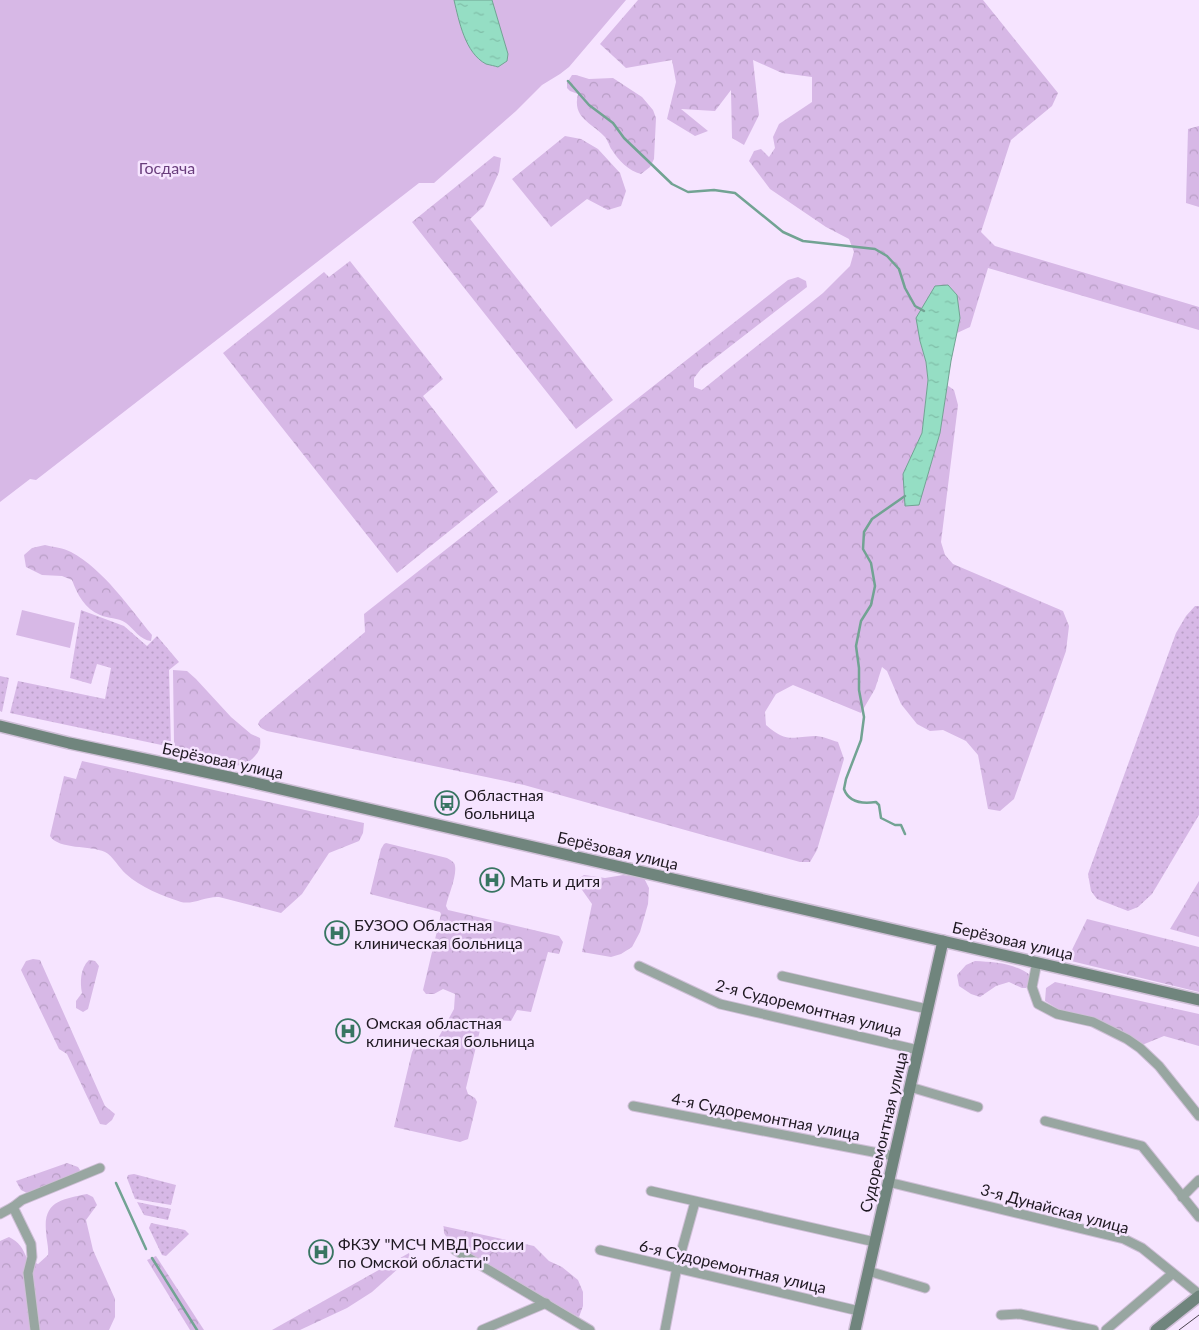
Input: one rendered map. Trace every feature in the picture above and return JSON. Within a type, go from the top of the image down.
[{"type":"main road","name":"Берёзовая улица","points":[[0,726],[1199,1000]]},
{"type":"main road","name":"Судоремонтная улица","points":[[855,1330],[943,941]]},
{"type":"main road","points":[[1156,1330],[1199,1295]]},
{"type":"street","points":[[1037,962],[1032,987],[1038,1004],[1057,1014],[1093,1022],[1107,1028],[1140,1048],[1159,1066],[1199,1116]]},
{"type":"street","name":"2-я Судоремонтная улица","points":[[639,966],[720,1004],[918,1050]]},
{"type":"street","points":[[782,976],[927,1009]]},
{"type":"street","points":[[910,1087],[978,1107]]},
{"type":"street","name":"4-я Судоремонтная улица","points":[[633,1106],[894,1156]]},
{"type":"street","points":[[1045,1121],[1142,1146],[1199,1217]]},
{"type":"street","points":[[0,1214],[14,1207],[22,1200],[100,1168]]},
{"type":"street","points":[[1182,1197],[1199,1180]]},
{"type":"street","name":"3-я Дунайская улица","points":[[888,1182],[1124,1239],[1142,1248],[1199,1295]]},
{"type":"street","points":[[651,1191],[875,1242]]},
{"type":"street","points":[[665,1330],[677,1267],[694,1202]]},
{"type":"street","points":[[14,1207],[31,1244],[32,1251],[28,1273],[35,1330]]},
{"type":"street","points":[[455,1250],[587,1328]]},
{"type":"street","name":"6-я Судоремонтная улица","points":[[600,1250],[859,1311]]},
{"type":"street","points":[[868,1271],[925,1288]]},
{"type":"street","points":[[1106,1330],[1172,1274]]},
{"type":"street","points":[[482,1330],[546,1303]]},
{"type":"street","points":[[1001,1315],[1020,1314],[1094,1330]]},
{"type":"street","points":[[573,1330],[587,1328]]},
{"type":"green space","name":"Госдача","points":[[0,0],[626,0],[569,67],[542,85],[516,111],[434,183],[419,183],[36,480],[30,479],[0,502]]},
{"type":"green space","points":[[638,0],[983,0],[1058,93],[1052,106],[1011,140],[981,232],[995,246],[1199,307],[1199,330],[988,268],[970,327],[957,333],[960,318],[920,341],[926,362],[928,380],[922,433],[914,451],[905,506],[919,504],[940,433],[947,385],[954,390],[958,405],[941,542],[945,555],[953,564],[1063,611],[1069,626],[1066,651],[1014,799],[1000,811],[988,809],[978,755],[966,741],[943,730],[930,731],[917,724],[901,704],[887,671],[882,667],[875,689],[861,713],[793,685],[776,694],[765,712],[766,725],[773,731],[789,738],[818,736],[838,742],[844,759],[817,850],[810,862],[800,862],[524,785],[267,731],[258,724],[260,720],[365,632],[364,614],[788,280],[798,277],[806,281],[807,287],[701,369],[694,378],[694,387],[702,390],[823,293],[850,266],[854,252],[849,239],[826,227],[770,189],[749,161],[754,151],[761,149],[769,157],[775,148],[773,137],[779,124],[812,102],[812,77],[782,73],[753,60],[759,115],[744,145],[732,138],[731,90],[715,111],[681,109],[708,131],[695,136],[667,119],[676,82],[672,60],[626,68],[600,44]]},
{"type":"green space","points":[[572,75],[589,79],[613,78],[642,97],[653,110],[656,118],[654,159],[650,167],[641,174],[628,168],[614,154],[599,131],[580,114],[577,102],[578,94],[567,88],[567,83]]},
{"type":"green space","points":[[1199,126],[1199,207],[1186,203],[1188,129]]},
{"type":"green space","points":[[565,136],[581,139],[598,149],[620,173],[626,191],[621,206],[608,210],[587,199],[551,227],[512,179]]},
{"type":"green space","points":[[494,156],[501,158],[499,172],[484,206],[470,219],[613,400],[576,429],[412,222]]},
{"type":"green space","points":[[350,261],[443,379],[423,396],[498,492],[397,573],[223,353],[324,272],[329,277]]},
{"type":"green space","points":[[45,545],[68,551],[94,568],[115,589],[152,635],[151,641],[140,636],[123,621],[103,616],[90,609],[79,596],[72,580],[62,576],[42,575],[26,567],[24,555],[32,548]]},
{"type":"green space","points":[[1195,606],[1199,606],[1199,815],[1152,894],[1138,907],[1128,911],[1097,899],[1091,891],[1088,874],[1176,633],[1186,616]]},
{"type":"green space","points":[[22,610],[75,623],[70,648],[16,635]]},
{"type":"green space","points":[[81,610],[124,626],[147,646],[157,636],[179,662],[169,670],[171,747],[10,713],[18,681],[105,699],[111,668],[97,664],[91,684],[70,678]]},
{"type":"green space","points":[[173,670],[187,671],[231,717],[251,734],[260,738],[257,754],[244,764],[231,766],[192,758],[179,751],[174,744]]},
{"type":"green space","points":[[0,676],[9,678],[2,712],[0,711]]},
{"type":"green space","points":[[82,761],[364,823],[363,833],[359,841],[329,853],[302,894],[281,913],[219,897],[186,903],[181,902],[159,894],[138,883],[126,874],[111,856],[105,852],[60,843],[50,836],[64,776],[76,779]]},
{"type":"green space","points":[[386,843],[447,858],[453,862],[455,865],[454,880],[446,906],[448,910],[559,936],[563,942],[559,954],[548,952],[531,1012],[517,1010],[511,1021],[485,1019],[481,1026],[466,1088],[468,1094],[475,1098],[477,1102],[468,1139],[460,1142],[394,1127],[412,1052],[415,1046],[424,1047],[435,1044],[454,1009],[455,994],[443,989],[434,994],[426,994],[423,990],[440,912],[370,894],[381,849]]},
{"type":"green space","points":[[584,875],[605,878],[623,875],[644,878],[649,888],[648,904],[640,932],[632,947],[621,954],[611,957],[582,952],[592,904],[580,887],[578,879]]},
{"type":"green space","points":[[1199,881],[1199,937],[1170,929]]},
{"type":"green space","points":[[1087,919],[1199,947],[1199,992],[1067,960]]},
{"type":"green space","points":[[40,960],[105,1106],[115,1114],[106,1125],[100,1124],[67,1054],[59,1049],[21,970],[26,961]]},
{"type":"green space","points":[[89,960],[95,961],[99,966],[88,1009],[83,1012],[76,1008],[76,1001],[82,993],[82,971]]},
{"type":"green space","points":[[975,961],[997,963],[1017,968],[1030,975],[1032,980],[1026,988],[1009,982],[996,986],[980,997],[971,994],[959,986],[957,975],[966,965]]},
{"type":"green space","points":[[1055,982],[1199,1014],[1199,1046],[1164,1036],[1142,1045],[1071,1017],[1045,1001],[1046,988]]},
{"type":"green space","points":[[67,1163],[78,1167],[80,1170],[77,1174],[27,1193],[21,1190],[16,1181]]},
{"type":"green space","points":[[134,1174],[176,1185],[171,1205],[135,1199],[127,1178],[128,1175]]},
{"type":"green space","points":[[87,1194],[93,1197],[97,1205],[86,1220],[93,1250],[115,1299],[115,1317],[109,1330],[0,1330],[0,1241],[9,1237],[20,1246],[27,1259],[38,1264],[48,1255],[46,1221],[51,1207],[63,1200]]},
{"type":"green space","points":[[137,1202],[171,1209],[168,1220],[144,1215]]},
{"type":"green space","points":[[151,1223],[185,1230],[189,1234],[166,1256],[162,1255],[149,1228]]},
{"type":"green space","points":[[443,1226],[534,1246],[549,1261],[562,1267],[578,1280],[583,1292],[583,1306],[579,1317],[506,1277],[451,1242],[444,1233]]},
{"type":"green space","points":[[409,1253],[410,1258],[372,1292],[347,1308],[300,1330],[272,1330]]},
{"type":"green space","points":[[156,1256],[204,1330],[190,1330],[147,1260]]},
{"type":"water","points":[[454,0],[492,0],[508,54],[507,61],[498,67],[486,64],[479,59],[464,36]]},
{"type":"water","points":[[948,285],[957,295],[960,318],[940,433],[919,505],[905,506],[903,474],[922,433],[928,380],[916,318],[935,286]]},
{"type":"waterway","points":[[568,81],[589,105],[613,123],[624,138],[672,184],[688,192],[714,190],[735,193],[783,232],[803,241],[875,249],[887,256],[899,269],[905,288],[915,306],[924,311]]},
{"type":"waterway","points":[[905,496],[872,519],[864,532],[863,549],[871,563],[875,586],[871,605],[861,621],[856,646],[859,690],[864,717],[861,740],[844,789],[846,794],[857,802],[876,802],[879,805],[881,818],[895,825],[901,825],[905,834]]},
{"type":"waterway","points":[[116,1183],[146,1249]]},
{"type":"waterway","points":[[152,1258],[197,1330]]},
{"type":"tram line","points":[[1179,1330],[1199,1315]]},
{"type":"place","name":"Областная больница","points":[[447,803]]},
{"type":"place","name":"Мать и дитя","points":[[492,880]]},
{"type":"place","name":"БУЗОО Областная клиническая больница","points":[[337,933]]},
{"type":"place","name":"Омская областная клиническая больница","points":[[348,1031]]},
{"type":"place","name":"ФКЗУ \"МСЧ МВД России по Омской области\"","points":[[321,1252]]}]
